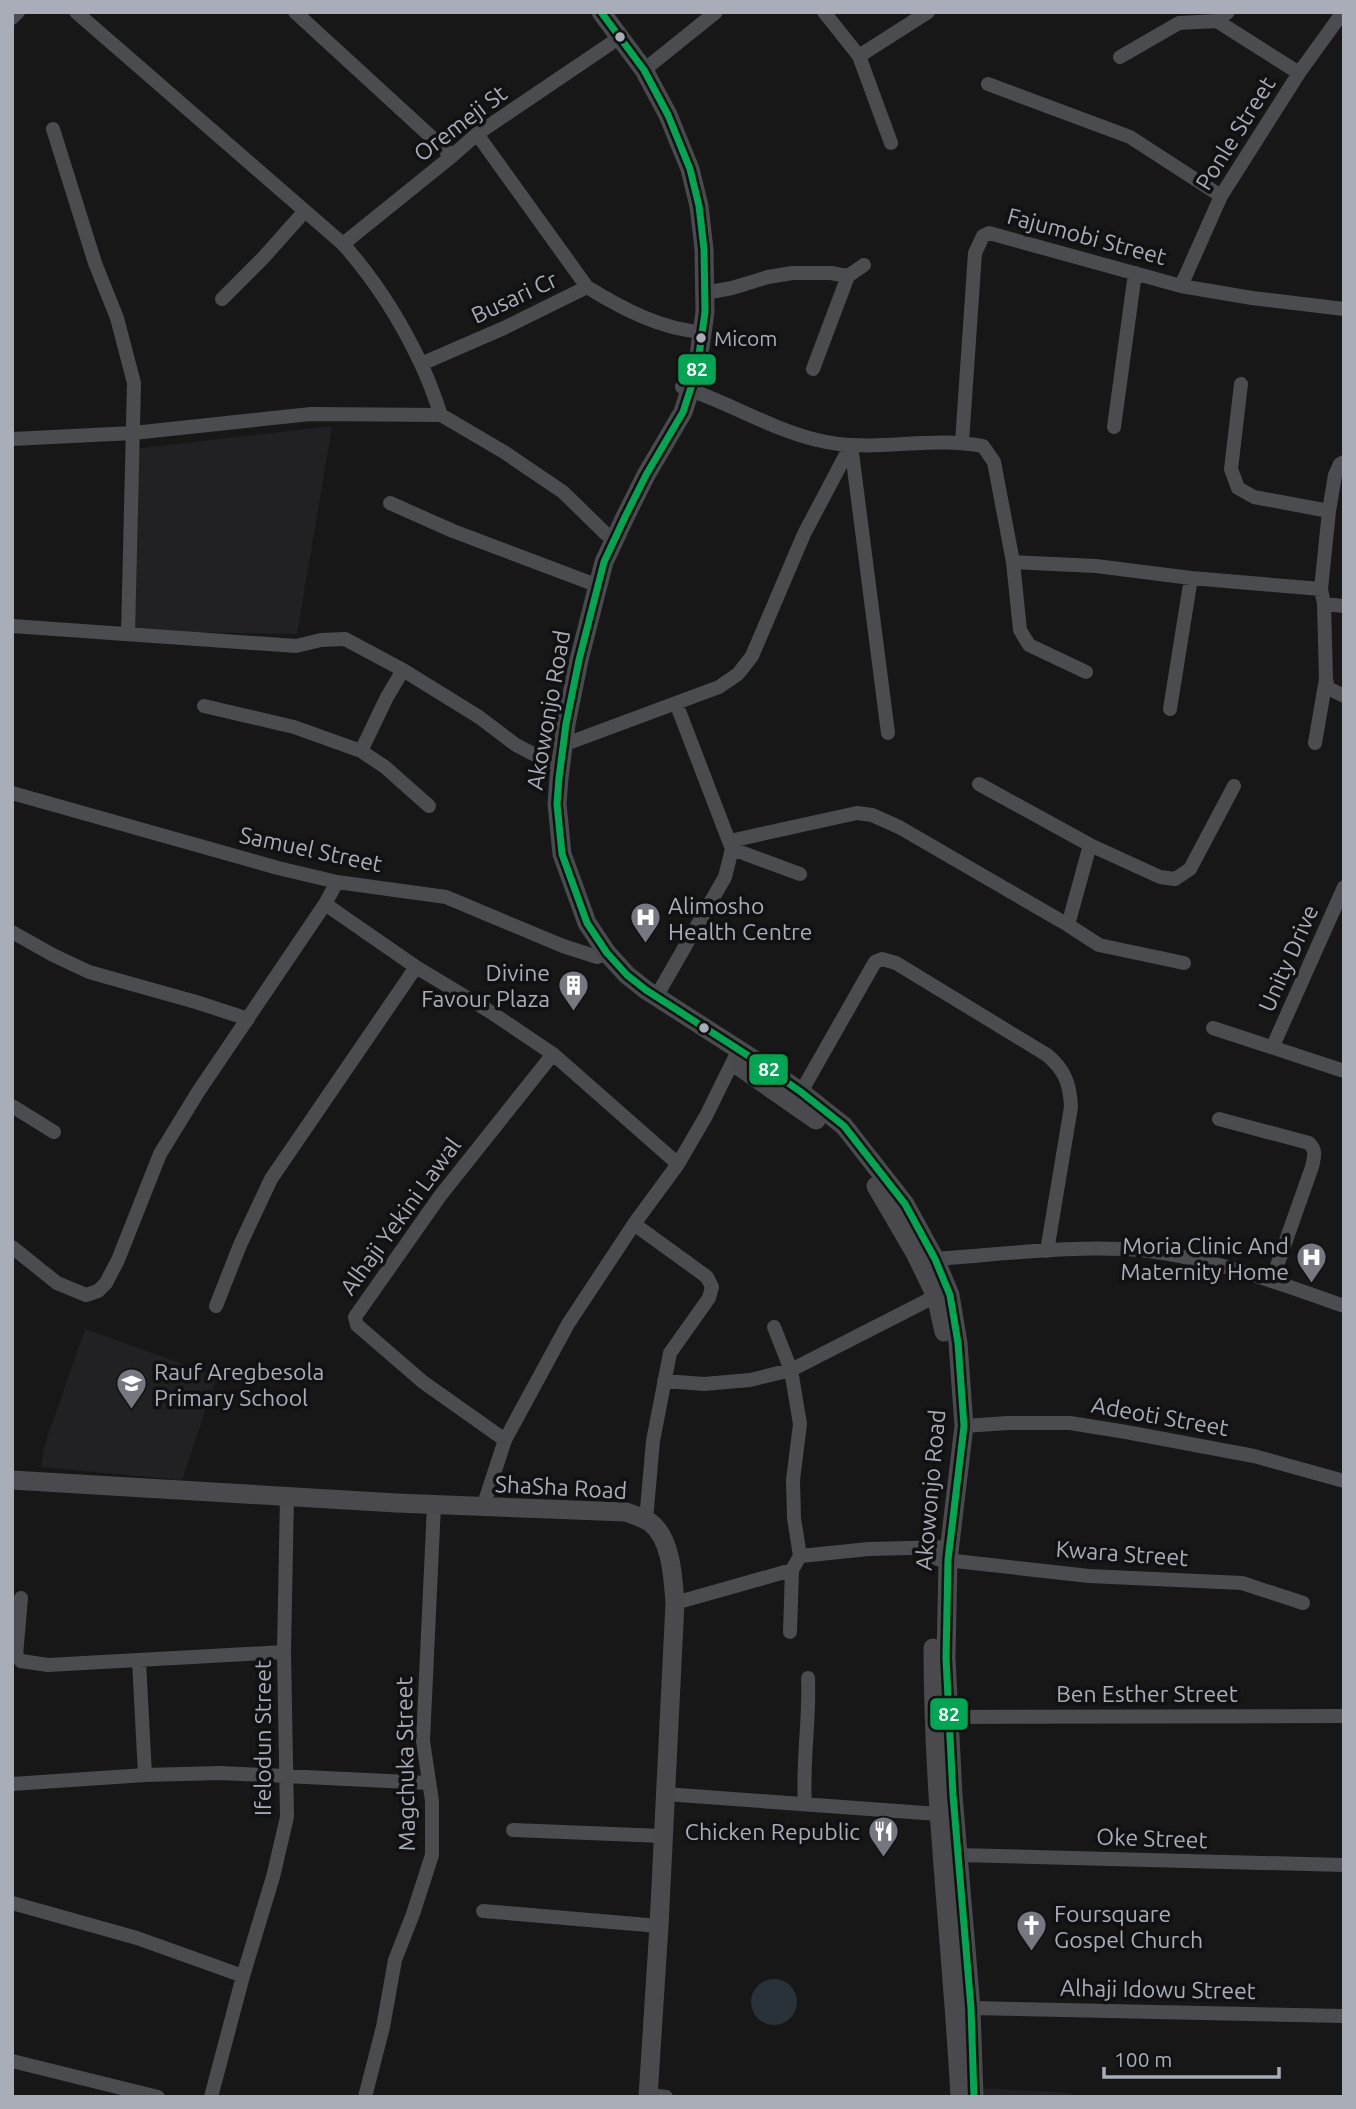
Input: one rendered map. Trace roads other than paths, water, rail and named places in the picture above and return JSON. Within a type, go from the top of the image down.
[{"type":"main road","name":"Akowonjo Road","points":[[589,12],[634,74],[658,117],[687,204],[694,258],[698,331]]},
{"type":"main road","name":"Akowonjo Road","points":[[601,12],[644,70],[690,169],[699,206],[705,293],[683,412],[646,475],[604,562],[579,660],[563,745],[556,804],[562,854],[587,923],[602,955],[656,997],[703,1026],[735,1057],[836,1136],[883,1195],[936,1296],[948,1356],[951,1426],[943,1553],[946,1658],[958,1855],[952,1874],[960,2097]]},
{"type":"main road","name":"Akowonjo Road","points":[[687,389],[617,510],[587,582],[549,762],[547,790],[554,853],[577,925],[602,955],[621,984],[647,1006],[711,1045],[801,1092],[844,1126],[905,1204],[935,1259],[950,1295],[958,1343],[964,1426],[943,1553],[933,1591],[933,1679],[938,1814],[952,1874],[971,2008],[974,2097]]},
{"type":"main road","name":"ShaSha Road","points":[[12,1480],[434,1505],[626,1512],[655,1526],[672,1566],[675,1603],[659,1926],[654,2096]]},
{"type":"street","points":[[12,18],[18,12]]},
{"type":"street","points":[[76,12],[343,244],[361,264],[387,303],[421,364],[442,415]]},
{"type":"street","points":[[295,12],[452,156]]},
{"type":"street","points":[[644,70],[716,12]]},
{"type":"street","points":[[824,12],[859,56],[891,143]]},
{"type":"street","points":[[859,56],[928,12]]},
{"type":"street","name":"Ponle Street","points":[[1181,286],[1221,196],[1299,73],[1343,12]]},
{"type":"street","points":[[1120,57],[1176,18],[1223,17],[1299,73]]},
{"type":"street","name":"Oremeji St","points":[[343,244],[477,134],[610,44]]},
{"type":"street","points":[[988,84],[1130,137],[1221,196]]},
{"type":"street","points":[[53,130],[95,263],[120,331],[134,383],[128,634]]},
{"type":"street","points":[[477,134],[587,287]]},
{"type":"street","points":[[222,299],[304,212]]},
{"type":"street","name":"Fajumobi Street","points":[[962,442],[975,253],[983,236],[989,233],[1181,286],[1344,309]]},
{"type":"street","points":[[813,369],[848,276],[864,265]]},
{"type":"street","points":[[705,293],[732,288],[768,276],[792,273],[848,276]]},
{"type":"street","points":[[1114,427],[1135,273]]},
{"type":"street","name":"Busari Cr","points":[[421,364],[504,328],[587,287],[616,305],[669,326],[698,331]]},
{"type":"street","points":[[1241,384],[1231,469],[1238,488],[1254,497],[1329,511]]},
{"type":"street","points":[[687,389],[817,440],[851,445],[962,442],[983,446],[994,461],[1013,562],[1020,630],[1028,645],[1086,672]]},
{"type":"street","points":[[12,439],[133,433],[311,414],[442,415],[504,452],[562,492],[606,534]]},
{"type":"street","points":[[563,745],[719,687],[738,674],[752,656],[804,534],[851,445]]},
{"type":"street","points":[[851,445],[888,733]]},
{"type":"street","points":[[1344,462],[1340,464],[1335,475],[1321,589],[1324,604],[1326,679],[1328,688],[1344,696]]},
{"type":"street","points":[[390,503],[453,531],[587,582]]},
{"type":"street","points":[[1013,562],[1096,566],[1191,578],[1321,589]]},
{"type":"street","points":[[1170,709],[1191,578]]},
{"type":"street","points":[[1324,604],[1344,606]]},
{"type":"street","points":[[12,626],[296,646],[321,640],[345,639],[403,670],[479,717],[516,745],[549,762]]},
{"type":"street","points":[[361,751],[403,670]]},
{"type":"street","points":[[1315,743],[1326,679]]},
{"type":"street","points":[[656,997],[725,877],[731,845],[676,703]]},
{"type":"street","points":[[204,706],[294,727],[361,751],[385,767],[429,806]]},
{"type":"street","points":[[979,784],[1090,845],[1160,877],[1175,879],[1190,869],[1234,786]]},
{"type":"street","name":"Samuel Street","points":[[12,793],[278,868],[337,882],[446,897],[564,946],[602,955]]},
{"type":"street","points":[[731,845],[857,813],[872,815],[899,827],[1099,945],[1184,962]]},
{"type":"street","points":[[731,845],[800,874]]},
{"type":"street","points":[[1068,925],[1090,845]]},
{"type":"street","points":[[12,1247],[57,1283],[86,1295],[106,1283],[118,1260],[160,1154],[337,882]]},
{"type":"street","name":"Unity Drive","points":[[1273,1046],[1344,887]]},
{"type":"street","points":[[325,904],[416,967],[553,1054],[678,1164]]},
{"type":"street","points":[[12,932],[53,956],[89,972],[248,1019]]},
{"type":"street","points":[[801,1092],[875,962],[882,960],[896,963],[1047,1055],[1066,1075],[1071,1107],[1047,1251]]},
{"type":"street","points":[[216,1306],[240,1245],[271,1180],[416,967]]},
{"type":"street","points":[[1213,1028],[1344,1071]]},
{"type":"street","name":"Alhaji Yekini Lawal","points":[[506,1440],[422,1382],[357,1325],[355,1317],[440,1196],[553,1054]]},
{"type":"street","points":[[483,1507],[506,1440],[568,1324],[634,1224],[678,1164],[706,1116],[735,1057]]},
{"type":"street","points":[[12,1106],[54,1132]]},
{"type":"street","points":[[1219,1119],[1309,1143],[1314,1149],[1312,1167],[1272,1279]]},
{"type":"street","points":[[634,1224],[707,1277],[712,1287],[709,1298],[670,1353],[653,1441],[646,1520]]},
{"type":"street","points":[[935,1259],[1047,1251],[1149,1251],[1272,1279],[1344,1306]]},
{"type":"street","points":[[664,1381],[704,1384],[739,1381],[791,1370],[936,1296]]},
{"type":"street","points":[[774,1327],[791,1370],[800,1423],[793,1480],[793,1518],[800,1556],[792,1570],[790,1632]]},
{"type":"street","name":"Adeoti Street","points":[[964,1426],[1070,1423],[1254,1456],[1344,1481]]},
{"type":"street","name":"Ifelodun Street","points":[[211,2097],[273,1877],[287,1817],[284,1652],[287,1496]]},
{"type":"street","name":"Magchuka Street","points":[[365,2097],[383,2027],[395,1960],[432,1855],[432,1801],[423,1741],[434,1505]]},
{"type":"street","name":"Kwara Street","points":[[800,1556],[869,1549],[943,1553],[1089,1576],[1242,1583],[1303,1603]]},
{"type":"street","points":[[675,1603],[792,1570]]},
{"type":"street","points":[[22,1598],[16,1655],[21,1661],[48,1665],[284,1652]]},
{"type":"street","points":[[139,1661],[145,1776]]},
{"type":"street","points":[[805,1804],[808,1678]]},
{"type":"street","name":"Ben Esther Street","points":[[950,1717],[1344,1716]]},
{"type":"street","points":[[12,1784],[221,1773],[429,1783]]},
{"type":"street","points":[[665,1794],[938,1814]]},
{"type":"street","points":[[513,1830],[663,1836]]},
{"type":"street","name":"Oke Street","points":[[958,1855],[1344,1865]]},
{"type":"street","points":[[12,1903],[137,1938],[243,1976]]},
{"type":"street","points":[[483,1911],[659,1926]]},
{"type":"street","name":"Alhaji Idowu Street","points":[[971,2008],[1344,2016]]},
{"type":"street","points":[[12,2061],[158,2097]]},
{"type":"place","name":"Micom","points":[[701,338]]},
{"type":"place","name":"Alimosho Health Centre","points":[[645,945]]},
{"type":"place","name":"Divine Favour Plaza","points":[[573,1012]]},
{"type":"place","name":"Moria Clinic And Maternity Home","points":[[1312,1285]]},
{"type":"place","name":"Rauf Aregbesola Primary School","points":[[131,1411]]},
{"type":"place","name":"Chicken Republic","points":[[883,1858]]},
{"type":"place","name":"Foursquare Gospel Church","points":[[1031,1953]]}]
